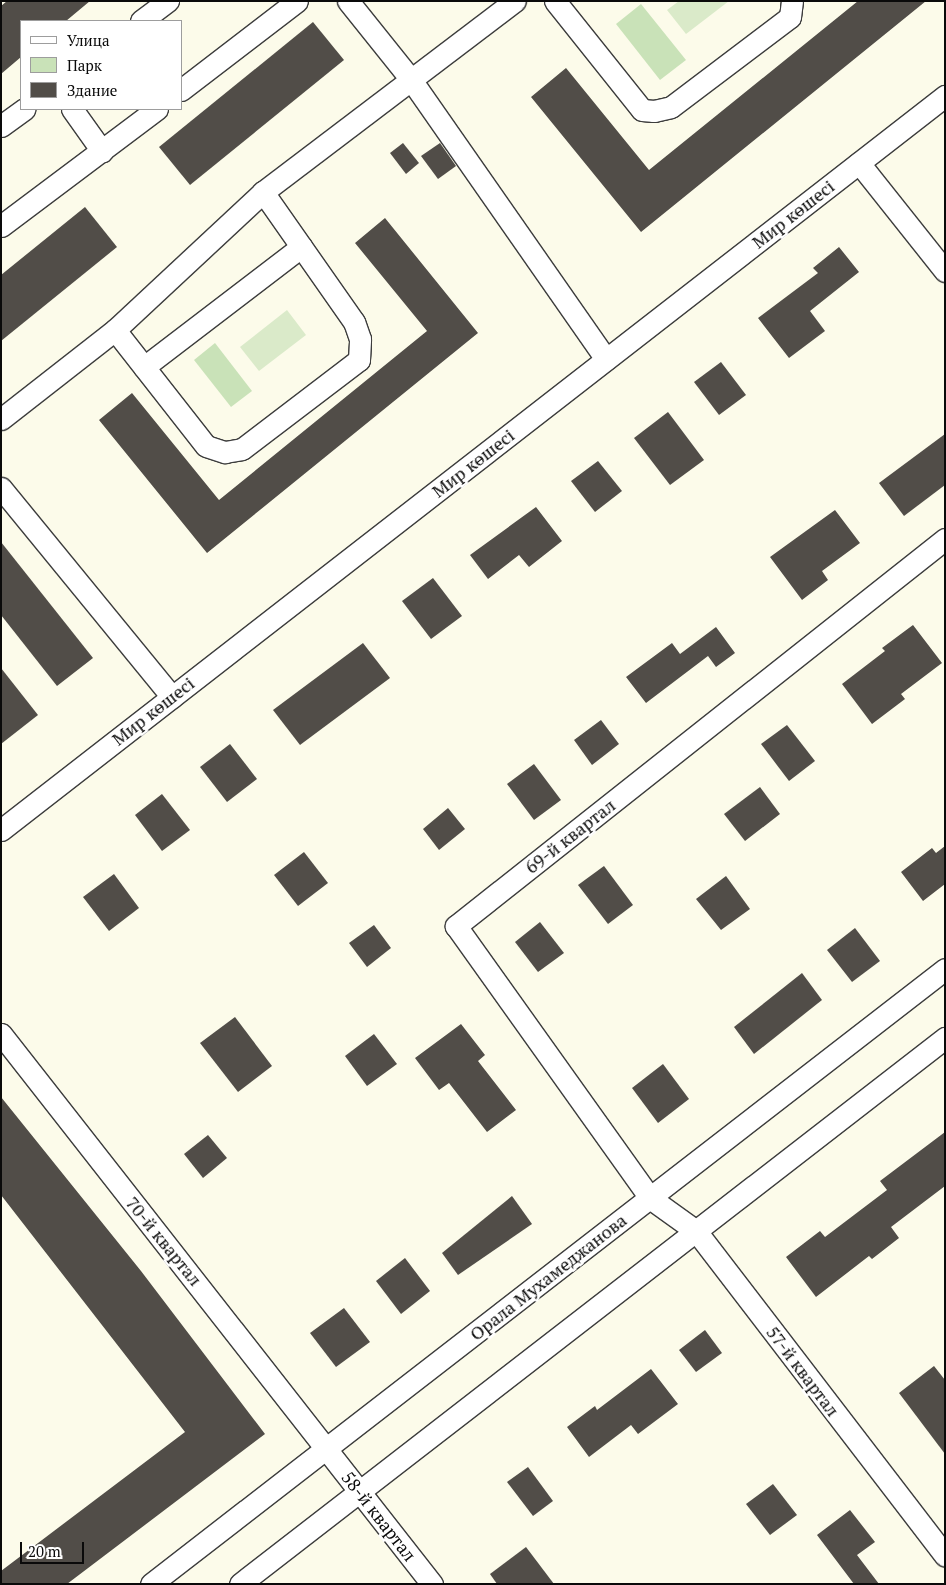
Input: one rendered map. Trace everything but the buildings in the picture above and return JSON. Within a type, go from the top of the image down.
[{"type":"street","points":[[142,20],[168,1]]},
{"type":"street","points":[[182,89],[297,1]]},
{"type":"street","points":[[348,1],[412,81],[606,359]]},
{"type":"street","points":[[1,419],[115,330],[263,192],[412,81],[515,1]]},
{"type":"street","points":[[554,1],[642,110],[654,112],[671,107],[790,16],[792,1]]},
{"type":"street","name":"Мир көшесі","points":[[1,830],[945,96]]},
{"type":"street","points":[[1,126],[23,110]]},
{"type":"street","points":[[73,110],[102,151]]},
{"type":"street","points":[[1,226],[156,110]]},
{"type":"street","points":[[858,162],[945,271]]},
{"type":"street","points":[[115,330],[206,446],[226,452],[242,449],[359,360],[360,339],[354,322],[263,192]]},
{"type":"street","points":[[144,366],[301,247]]},
{"type":"street","points":[[1,488],[172,697]]},
{"type":"street","name":"69-й квартал","points":[[650,1198],[456,926],[945,539]]},
{"type":"street","name":"Орала Мухамеджанова","points":[[151,1584],[945,969]]},
{"type":"street","name":"70-й квартал","points":[[1,1034],[326,1448]]},
{"type":"street","points":[[240,1584],[945,1038]]},
{"type":"street","name":"57-й квартал","points":[[650,1198],[696,1231],[945,1556]]},
{"type":"street","name":"58-й квартал","points":[[326,1448],[432,1584]]},
{"type":"green space","points":[[679,1],[729,1],[686,34],[667,10]]},
{"type":"green space","points":[[641,4],[686,60],[660,80],[616,24]]},
{"type":"green space","points":[[287,310],[306,335],[259,371],[240,347]]},
{"type":"green space","points":[[215,343],[252,391],[231,407],[194,360]]}]
